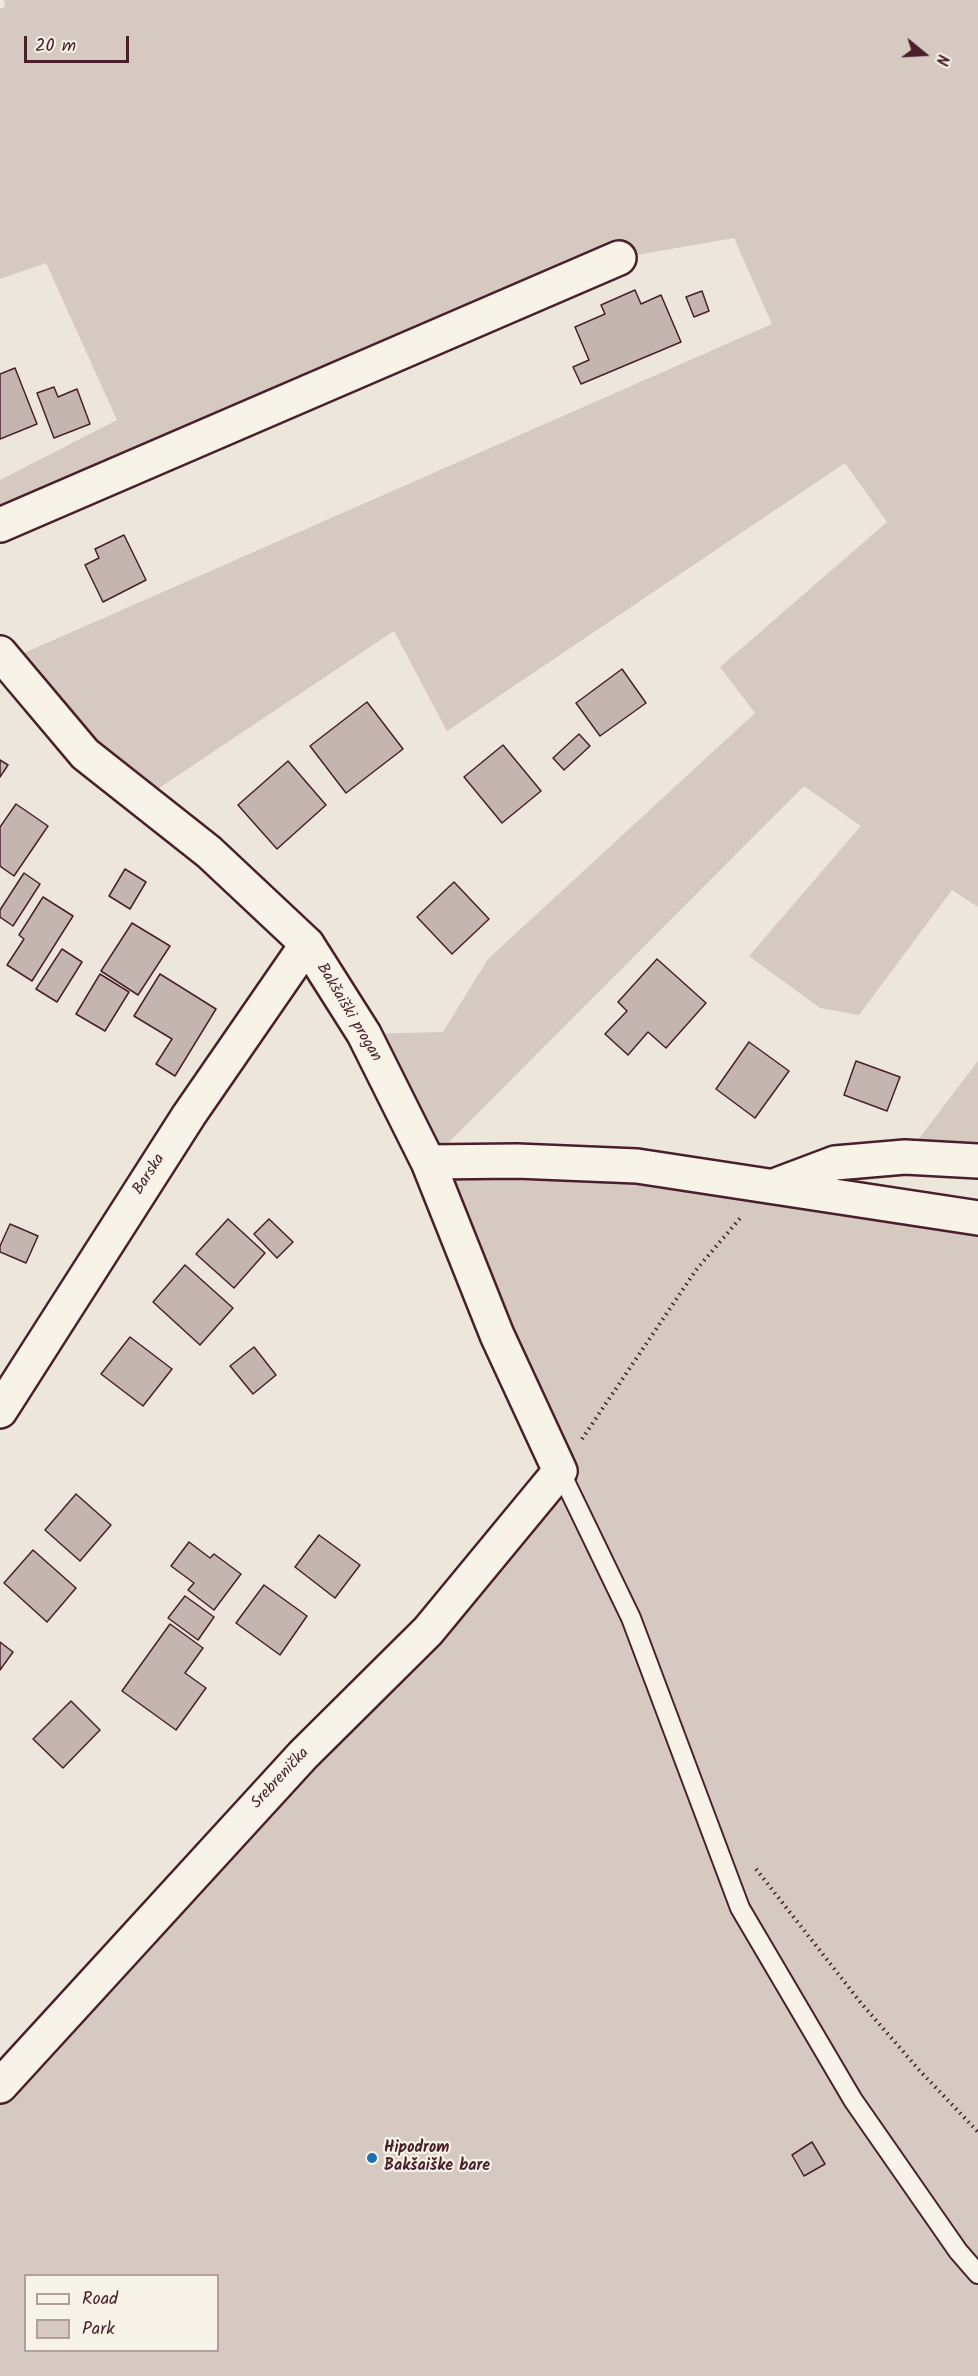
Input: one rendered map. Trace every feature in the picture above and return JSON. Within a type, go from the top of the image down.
[{"type":"street","points":[[0,525],[619,258]]},
{"type":"street","name":"Bakšaiški progan","points":[[0,653],[86,754],[209,852],[307,944],[364,1034],[428,1162],[497,1335],[560,1471]]},
{"type":"street","name":"Barska","points":[[0,1411],[189,1115],[307,944]]},
{"type":"street","points":[[773,1187],[835,1162],[905,1157],[978,1161]]},
{"type":"street","points":[[428,1162],[517,1161],[637,1166],[978,1218]]},
{"type":"street","name":"Srebrenička","points":[[0,2086],[303,1755],[428,1631],[560,1471]]},
{"type":"lane","points":[[560,1471],[632,1618],[740,1908],[853,2100],[958,2251],[978,2274]]},
{"type":"path","points":[[560,1471],[696,1270],[741,1217],[773,1187]]},
{"type":"path","points":[[749,1860],[804,1933],[868,2011],[920,2071],[978,2132]]},
{"type":"green space","points":[[4,0],[978,0],[978,907],[952,890],[859,1015],[820,1008],[749,956],[861,826],[804,786],[429,1162],[517,1161],[978,1218],[978,2376],[0,2376],[0,2086],[560,1471],[364,1034],[443,1032],[488,959],[755,713],[720,667],[887,522],[845,463],[447,731],[394,631],[141,800],[6,661],[772,324],[734,238],[619,258],[0,525],[0,480],[117,420],[46,263],[0,279],[0,9],[5,7]]},
{"type":"green space","points":[[978,1061],[978,1161],[905,1157]]},
{"type":"building","points":[[635,290],[641,304],[661,295],[681,342],[581,384],[573,367],[589,360],[575,327],[605,314],[601,305]]},
{"type":"building","points":[[702,291],[709,311],[694,317],[686,297]]},
{"type":"building","points":[[15,368],[37,424],[0,439],[0,374]]},
{"type":"building","points":[[54,387],[58,397],[77,389],[90,424],[54,438],[37,393]]},
{"type":"building","points":[[124,535],[146,580],[103,602],[85,565],[99,558],[95,549]]},
{"type":"building","points":[[622,669],[646,703],[600,736],[576,703]]},
{"type":"building","points":[[367,702],[403,749],[346,793],[310,746]]},
{"type":"building","points":[[579,734],[590,746],[564,770],[553,758]]},
{"type":"building","points":[[503,745],[541,791],[502,823],[464,777]]},
{"type":"building","points":[[0,760],[8,765],[0,777]]},
{"type":"building","points":[[288,761],[326,805],[277,849],[238,805]]},
{"type":"building","points":[[16,804],[48,826],[14,876],[0,866],[0,827]]},
{"type":"building","points":[[125,869],[146,882],[130,909],[109,896]]},
{"type":"building","points":[[24,873],[40,884],[13,926],[0,917],[0,910]]},
{"type":"building","points":[[454,882],[489,919],[452,954],[417,917]]},
{"type":"building","points":[[43,897],[73,916],[32,981],[7,965],[24,939],[19,935]]},
{"type":"building","points":[[132,923],[170,946],[138,995],[101,971]]},
{"type":"building","points":[[62,949],[82,962],[57,1002],[36,989]]},
{"type":"building","points":[[657,959],[706,1003],[666,1048],[648,1032],[628,1055],[605,1034],[627,1011],[618,1002]]},
{"type":"building","points":[[100,974],[129,992],[105,1031],[76,1014]]},
{"type":"building","points":[[160,974],[216,1009],[175,1076],[156,1064],[172,1039],[134,1016]]},
{"type":"building","points":[[749,1042],[789,1071],[755,1118],[716,1089]]},
{"type":"building","points":[[856,1061],[900,1077],[887,1111],[844,1095]]},
{"type":"building","points":[[228,1219],[265,1253],[234,1288],[196,1254]]},
{"type":"building","points":[[269,1219],[293,1242],[277,1258],[254,1234]]},
{"type":"building","points":[[10,1224],[38,1236],[26,1263],[0,1252],[0,1246]]},
{"type":"building","points":[[185,1265],[233,1308],[200,1345],[153,1302]]},
{"type":"building","points":[[130,1337],[172,1369],[143,1406],[101,1374]]},
{"type":"building","points":[[254,1347],[276,1375],[253,1394],[230,1366]]},
{"type":"building","points":[[76,1494],[111,1525],[80,1561],[45,1530]]},
{"type":"building","points":[[319,1535],[360,1565],[335,1598],[295,1567]]},
{"type":"building","points":[[189,1542],[210,1558],[214,1554],[241,1574],[214,1610],[188,1590],[194,1583],[171,1566]]},
{"type":"building","points":[[33,1550],[76,1588],[47,1622],[4,1583]]},
{"type":"building","points":[[264,1585],[307,1616],[280,1655],[236,1623]]},
{"type":"building","points":[[185,1596],[214,1617],[198,1640],[168,1618]]},
{"type":"building","points":[[170,1624],[203,1648],[185,1673],[206,1688],[176,1730],[122,1691]]},
{"type":"building","points":[[0,1642],[13,1652],[0,1670]]},
{"type":"building","points":[[71,1701],[100,1730],[63,1768],[33,1739]]},
{"type":"building","points":[[812,2142],[825,2164],[804,2176],[792,2155]]},
{"type":"place","name":"Hipodrom Bakšaiške bare","points":[[372,2158]]}]
